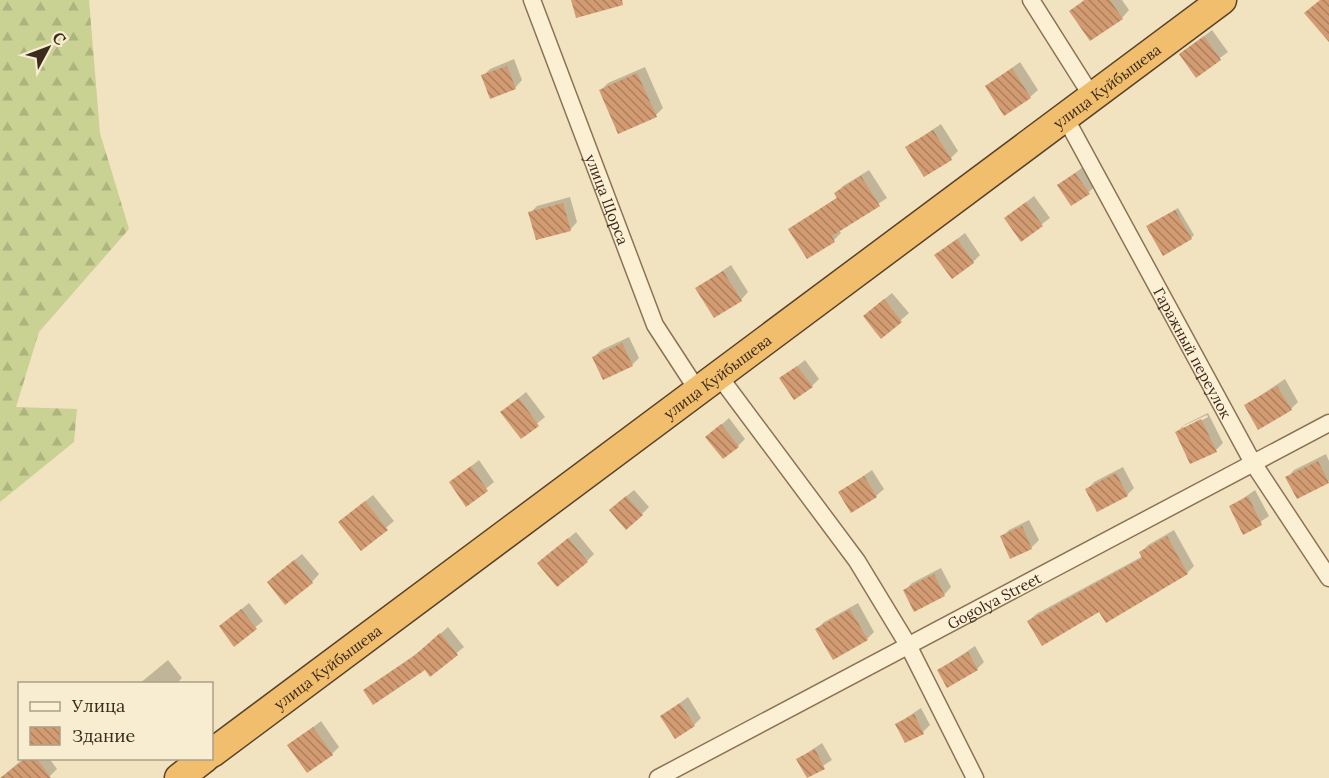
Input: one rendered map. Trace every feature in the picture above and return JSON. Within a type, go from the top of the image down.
[{"type":"highway","name":"улица Куйбышева","points":[[213,752],[1066,119],[1222,0]]},
{"type":"highway","points":[[178,778],[204,760]]},
{"type":"street","name":"улица Щорса","points":[[531,0],[655,325],[709,383],[857,561],[908,645],[975,778]]},
{"type":"street","points":[[1031,0],[1093,98]]},
{"type":"street","name":"Гаражный переулок","points":[[1066,119],[1253,463],[1329,578]]},
{"type":"street","name":"Gogolya Street","points":[[658,778],[1329,423]]},
{"type":"green space","points":[[0,0],[89,0],[100,133],[129,229],[39,332],[16,407],[77,409],[74,442],[0,502]]},
{"type":"building","points":[[571,0],[622,0],[623,5],[576,18]]},
{"type":"building","points":[[1085,0],[1110,0],[1123,19],[1090,41],[1069,11]]},
{"type":"building","points":[[1320,0],[1329,0],[1329,42],[1304,13]]},
{"type":"building","points":[[1204,36],[1221,60],[1196,78],[1179,54]]},
{"type":"building","points":[[507,66],[516,89],[490,99],[481,75]]},
{"type":"building","points":[[1012,68],[1031,98],[1004,116],[985,86]]},
{"type":"building","points":[[637,73],[657,117],[618,134],[599,90]]},
{"type":"building","points":[[933,130],[952,160],[924,177],[905,147]]},
{"type":"building","points":[[1075,173],[1090,194],[1071,206],[1057,185]]},
{"type":"building","points":[[861,176],[880,206],[832,236],[835,242],[807,259],[788,229],[837,198],[834,193]]},
{"type":"building","points":[[1026,202],[1043,226],[1021,242],[1004,218]]},
{"type":"building","points":[[563,203],[571,231],[536,240],[528,212]]},
{"type":"building","points":[[1175,210],[1192,239],[1163,256],[1146,226]]},
{"type":"building","points":[[957,239],[974,263],[952,279],[934,255]]},
{"type":"building","points":[[723,271],[742,301],[714,318],[695,288]]},
{"type":"building","points":[[884,299],[902,322],[881,339],[863,316]]},
{"type":"building","points":[[622,343],[633,366],[603,380],[592,357]]},
{"type":"building","points":[[797,366],[813,387],[794,400],[779,378]]},
{"type":"building","points":[[1277,386],[1292,410],[1258,430],[1244,405]]},
{"type":"building","points":[[519,398],[539,426],[521,439],[500,412]]},
{"type":"building","points":[[1201,419],[1217,452],[1190,464],[1175,432]]},
{"type":"building","points":[[721,424],[739,447],[723,459],[705,437]]},
{"type":"building","points":[[1318,461],[1329,483],[1297,499],[1285,477]]},
{"type":"building","points":[[471,466],[488,491],[466,507],[449,482]]},
{"type":"building","points":[[1116,473],[1128,496],[1097,512],[1085,489]]},
{"type":"building","points":[[864,476],[877,497],[851,513],[838,492]]},
{"type":"building","points":[[626,496],[643,515],[626,530],[609,510]]},
{"type":"building","points":[[1248,496],[1262,525],[1243,535],[1229,506]]},
{"type":"building","points":[[365,501],[388,530],[361,551],[338,522]]},
{"type":"building","points":[[1022,526],[1032,549],[1010,559],[1000,536]]},
{"type":"building","points":[[1167,536],[1188,574],[1106,623],[1099,612],[1042,646],[1027,621],[1142,558],[1139,552]]},
{"type":"building","points":[[568,538],[588,562],[557,587],[537,563]]},
{"type":"building","points":[[294,560],[313,583],[285,605],[267,582]]},
{"type":"building","points":[[934,574],[945,596],[914,612],[903,590]]},
{"type":"building","points":[[241,609],[257,629],[234,647],[219,626]]},
{"type":"building","points":[[850,609],[868,640],[833,660],[815,629]]},
{"type":"building","points":[[440,633],[458,655],[430,677],[425,670],[373,705],[363,690],[414,656]]},
{"type":"building","points":[[968,652],[978,670],[947,688],[937,670]]},
{"type":"building","points":[[680,703],[695,726],[675,739],[660,716]]},
{"type":"building","points":[[914,714],[924,734],[905,743],[895,724]]},
{"type":"building","points":[[313,727],[333,755],[307,773],[287,745]]},
{"type":"building","points":[[815,749],[825,769],[807,778],[796,759]]},
{"type":"building","points":[[24,760],[38,760],[51,778],[0,778]]}]
